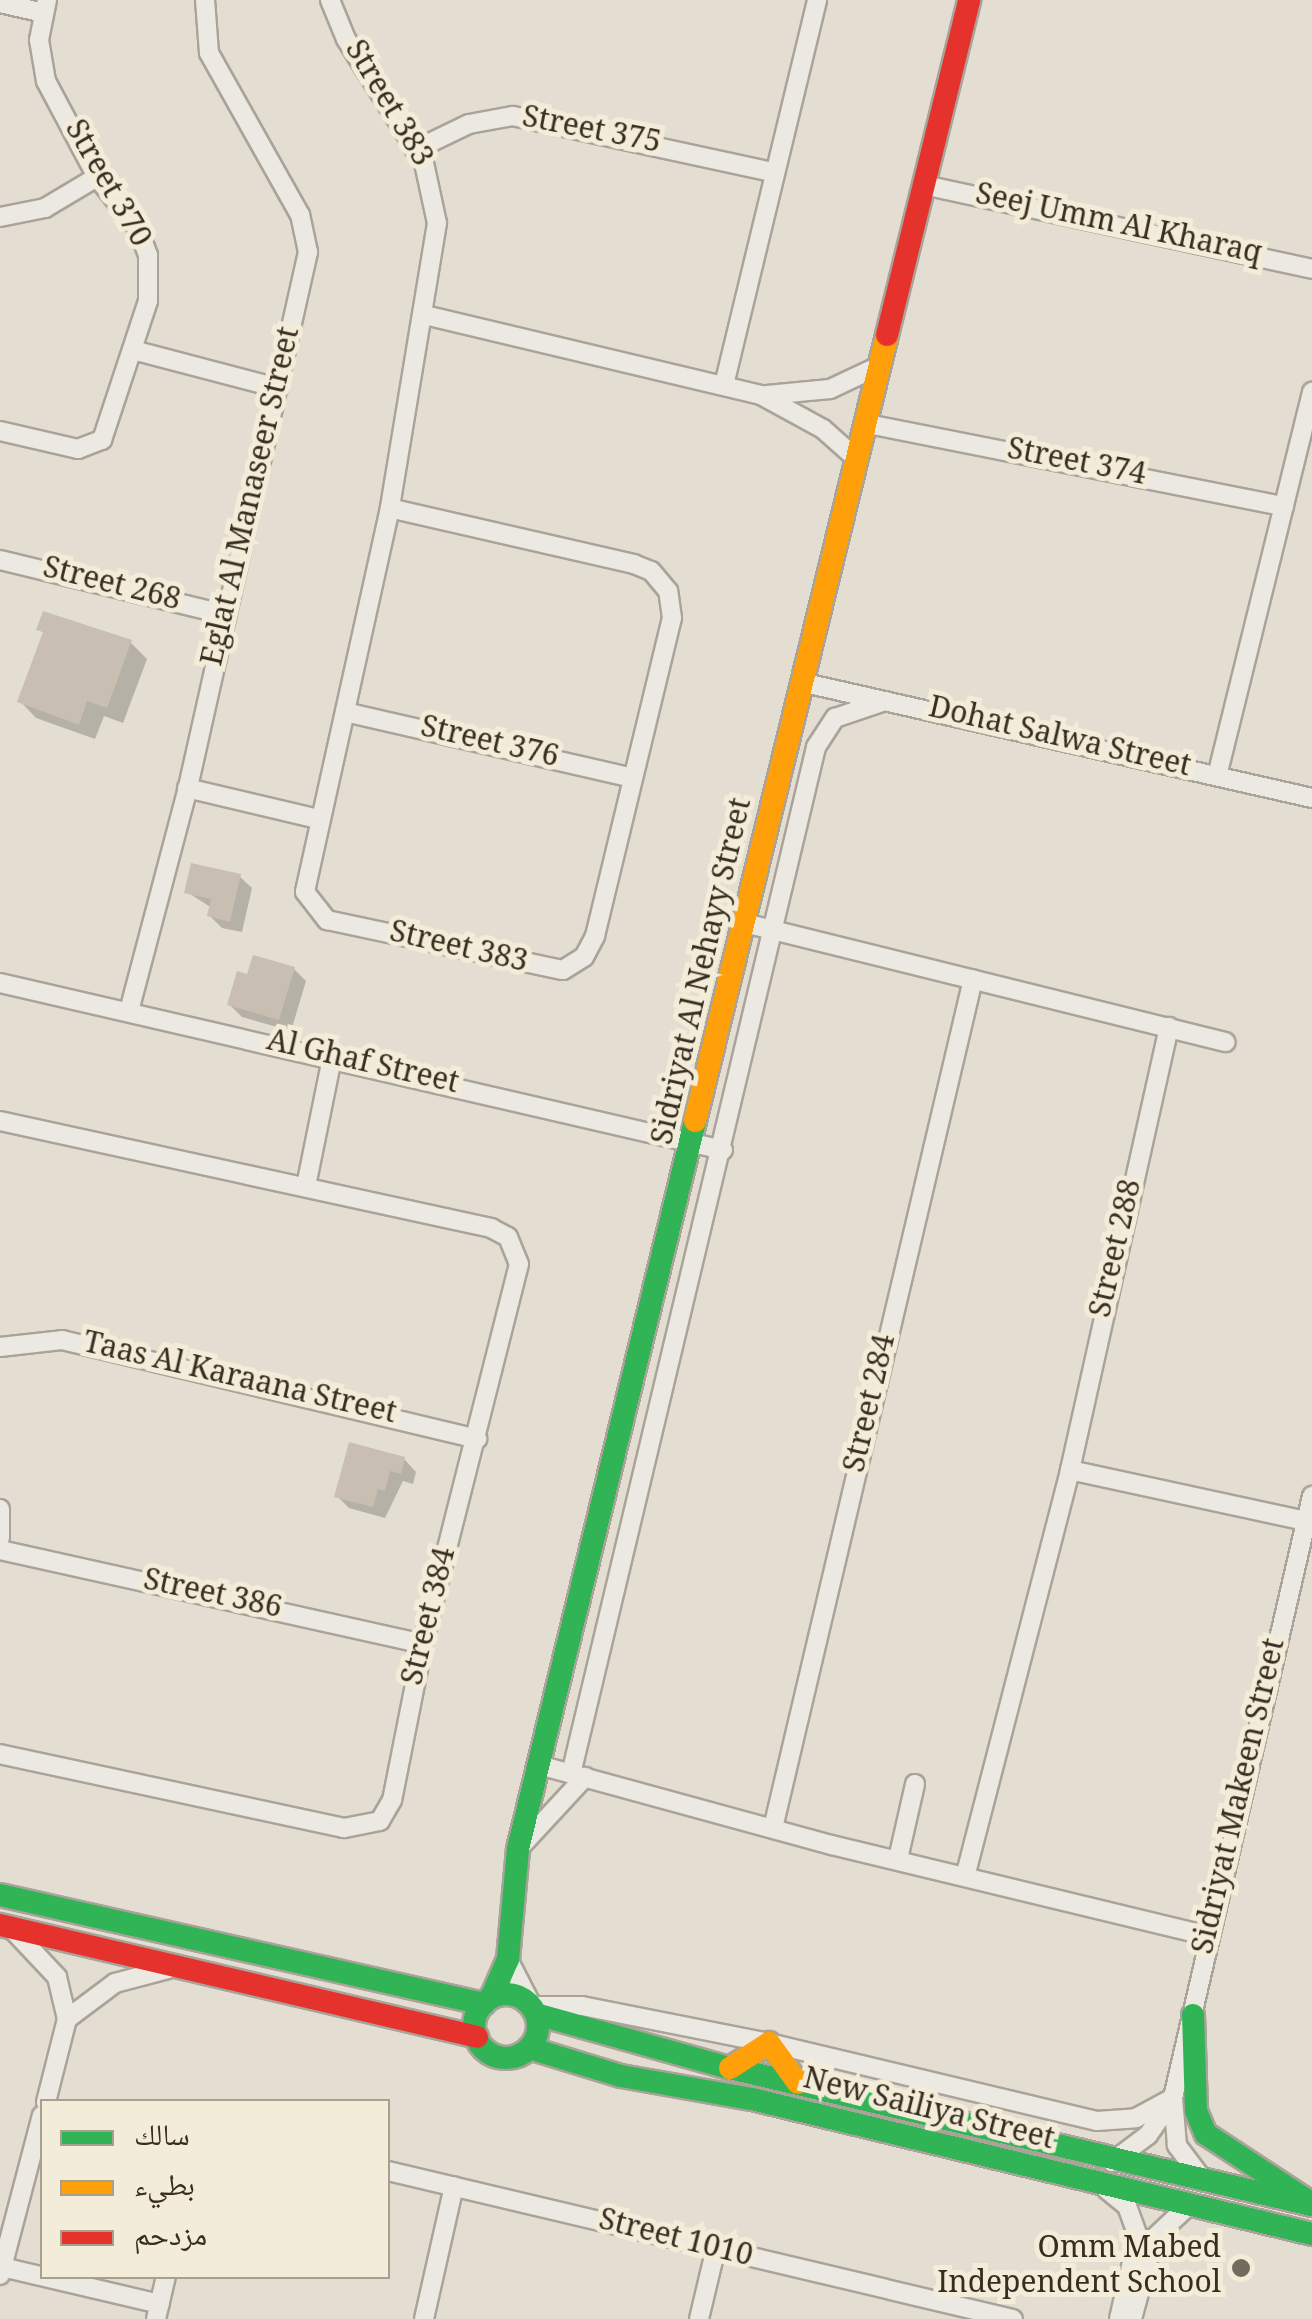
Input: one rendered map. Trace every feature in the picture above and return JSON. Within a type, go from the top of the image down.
[{"type":"street","name":"Eglat Al Manaseer Street","points":[[129,1010],[187,788],[222,614],[278,388],[308,234],[209,53],[205,0]]},
{"type":"street","name":"Street 383","points":[[330,0],[346,39],[415,150],[437,207],[425,314],[390,508],[305,880],[317,913],[552,971],[574,965],[591,947],[672,618],[671,600],[658,576],[634,564],[390,508]]},
{"type":"street","points":[[724,385],[816,0]]},
{"type":"street","name":"Sidriyat Al Nehayy Street","points":[[487,2001],[508,1959],[518,1849],[696,1143],[969,0]]},
{"type":"street","points":[[0,3],[46,7]]},
{"type":"street","name":"Street 370","points":[[0,431],[78,450],[98,444],[148,301],[148,254],[138,229],[98,177],[46,82],[40,54],[46,7]]},
{"type":"street","name":"Street 375","points":[[415,150],[470,124],[513,116],[772,172]]},
{"type":"street","points":[[0,216],[46,208],[98,177]]},
{"type":"street","name":"Seej Umm Al Kharaq","points":[[924,184],[1312,269]]},
{"type":"street","points":[[425,314],[761,395],[823,429],[858,460]]},
{"type":"street","points":[[134,350],[278,388]]},
{"type":"street","points":[[761,395],[830,389],[882,365]]},
{"type":"street","points":[[1217,776],[1312,392]]},
{"type":"street","name":"Street 374","points":[[868,424],[1284,506]]},
{"type":"street","name":"Street 268","points":[[0,560],[222,614]]},
{"type":"street","name":"Dohat Salwa Street","points":[[805,683],[1312,798]]},
{"type":"street","points":[[518,1849],[578,1775],[820,736],[846,712],[885,700]]},
{"type":"street","name":"Street 376","points":[[345,712],[633,778]]},
{"type":"street","points":[[187,788],[318,820]]},
{"type":"street","points":[[748,924],[1226,1042]]},
{"type":"street","name":"Street 284","points":[[773,1828],[973,979]]},
{"type":"street","name":"Al Ghaf Street","points":[[0,983],[723,1150]]},
{"type":"street","name":"Street 288","points":[[966,1873],[1070,1470],[1169,1028]]},
{"type":"street","points":[[306,1186],[332,1058]]},
{"type":"street","name":"Street 384","points":[[0,1121],[491,1228],[514,1245],[517,1274],[423,1644],[392,1800],[369,1828],[0,1754]]},
{"type":"street","name":"Taas Al Karaana Street","points":[[0,1346],[62,1340],[477,1439]]},
{"type":"street","points":[[1070,1470],[1306,1521]]},
{"type":"street","name":"Sidriyat Makeen Street","points":[[1206,2181],[1177,2145],[1173,2098],[1312,1496]]},
{"type":"street","points":[[0,1509],[0,1538]]},
{"type":"street","name":"Street 386","points":[[0,1550],[423,1644]]},
{"type":"street","points":[[539,1766],[1209,1936]]},
{"type":"street","points":[[898,1859],[916,1784]]},
{"type":"street","name":"New Sailiya Street","points":[[0,1895],[487,2001],[508,1994],[534,2010],[730,2068],[1112,2162],[1312,2205]]},
{"type":"street","points":[[6,1926],[56,1977],[68,2020],[47,2099]]},
{"type":"street","name":"New Sailiya Street","points":[[6,1926],[477,2038],[496,2056],[514,2057],[529,2048],[620,2076],[752,2099],[1312,2234]]},
{"type":"street","points":[[508,1959],[534,2010],[529,2048]]},
{"type":"street","points":[[68,2020],[115,1983],[176,1966]]},
{"type":"street","points":[[477,2038],[475,2020],[487,2001]]},
{"type":"street","points":[[534,2010],[582,2006],[769,2043],[1097,2121],[1136,2118],[1173,2098]]},
{"type":"street","points":[[1192,2014],[1196,2111],[1206,2134],[1226,2152],[1282,2178],[1312,2205]]},
{"type":"street","points":[[730,2068],[769,2043]]},
{"type":"street","points":[[769,2043],[798,2084]]},
{"type":"street","name":"Sidriyat Makeen Street","points":[[1112,2162],[1148,2135],[1173,2098]]},
{"type":"street","points":[[40,2123],[1,2272],[158,2311],[165,2279]]},
{"type":"street","name":"Street 1010","points":[[390,2170],[962,2314],[1013,2319]]},
{"type":"street","points":[[424,2319],[454,2186]]},
{"type":"street","points":[[1102,2186],[1127,2206],[1138,2236],[1119,2319]]},
{"type":"street","points":[[1132,2319],[1154,2238],[1190,2205]]},
{"type":"street","points":[[699,2319],[715,2252]]},
{"type":"building","points":[[43,611],[132,640],[107,708],[87,701],[79,725],[17,702],[43,632],[36,630]]},
{"type":"building","points":[[191,863],[241,874],[230,922],[207,916],[211,899],[184,893]]},
{"type":"building","points":[[253,955],[295,967],[279,1020],[227,1005],[237,971],[247,974]]},
{"type":"building","points":[[349,1442],[405,1457],[401,1474],[390,1471],[385,1491],[378,1489],[373,1507],[334,1497]]},
{"type":"traffic: fast","points":[[491,1998],[508,1959],[518,1849],[695,1121]]},
{"type":"traffic: fast","points":[[0,1895],[484,2004]]},
{"type":"traffic: fast","points":[[506,1994],[528,2004],[538,2026],[528,2048],[506,2058],[484,2048],[474,2026],[484,2004],[506,1994]]},
{"type":"traffic: fast","points":[[536,2014],[730,2068],[1312,2205]]},
{"type":"traffic: fast","points":[[1193,2015],[1196,2111],[1206,2134],[1311,2203]]},
{"type":"traffic: fast","points":[[529,2048],[621,2076],[752,2099],[1312,2234]]},
{"type":"traffic: slow","points":[[695,1121],[887,335]]},
{"type":"traffic: slow","points":[[730,2068],[769,2043],[798,2083]]},
{"type":"traffic: jam","points":[[887,335],[969,0]]},
{"type":"traffic: jam","points":[[0,1925],[477,2037]]},
{"type":"place","name":"Omm Mabed Independent School","points":[[1241,2268]]}]
